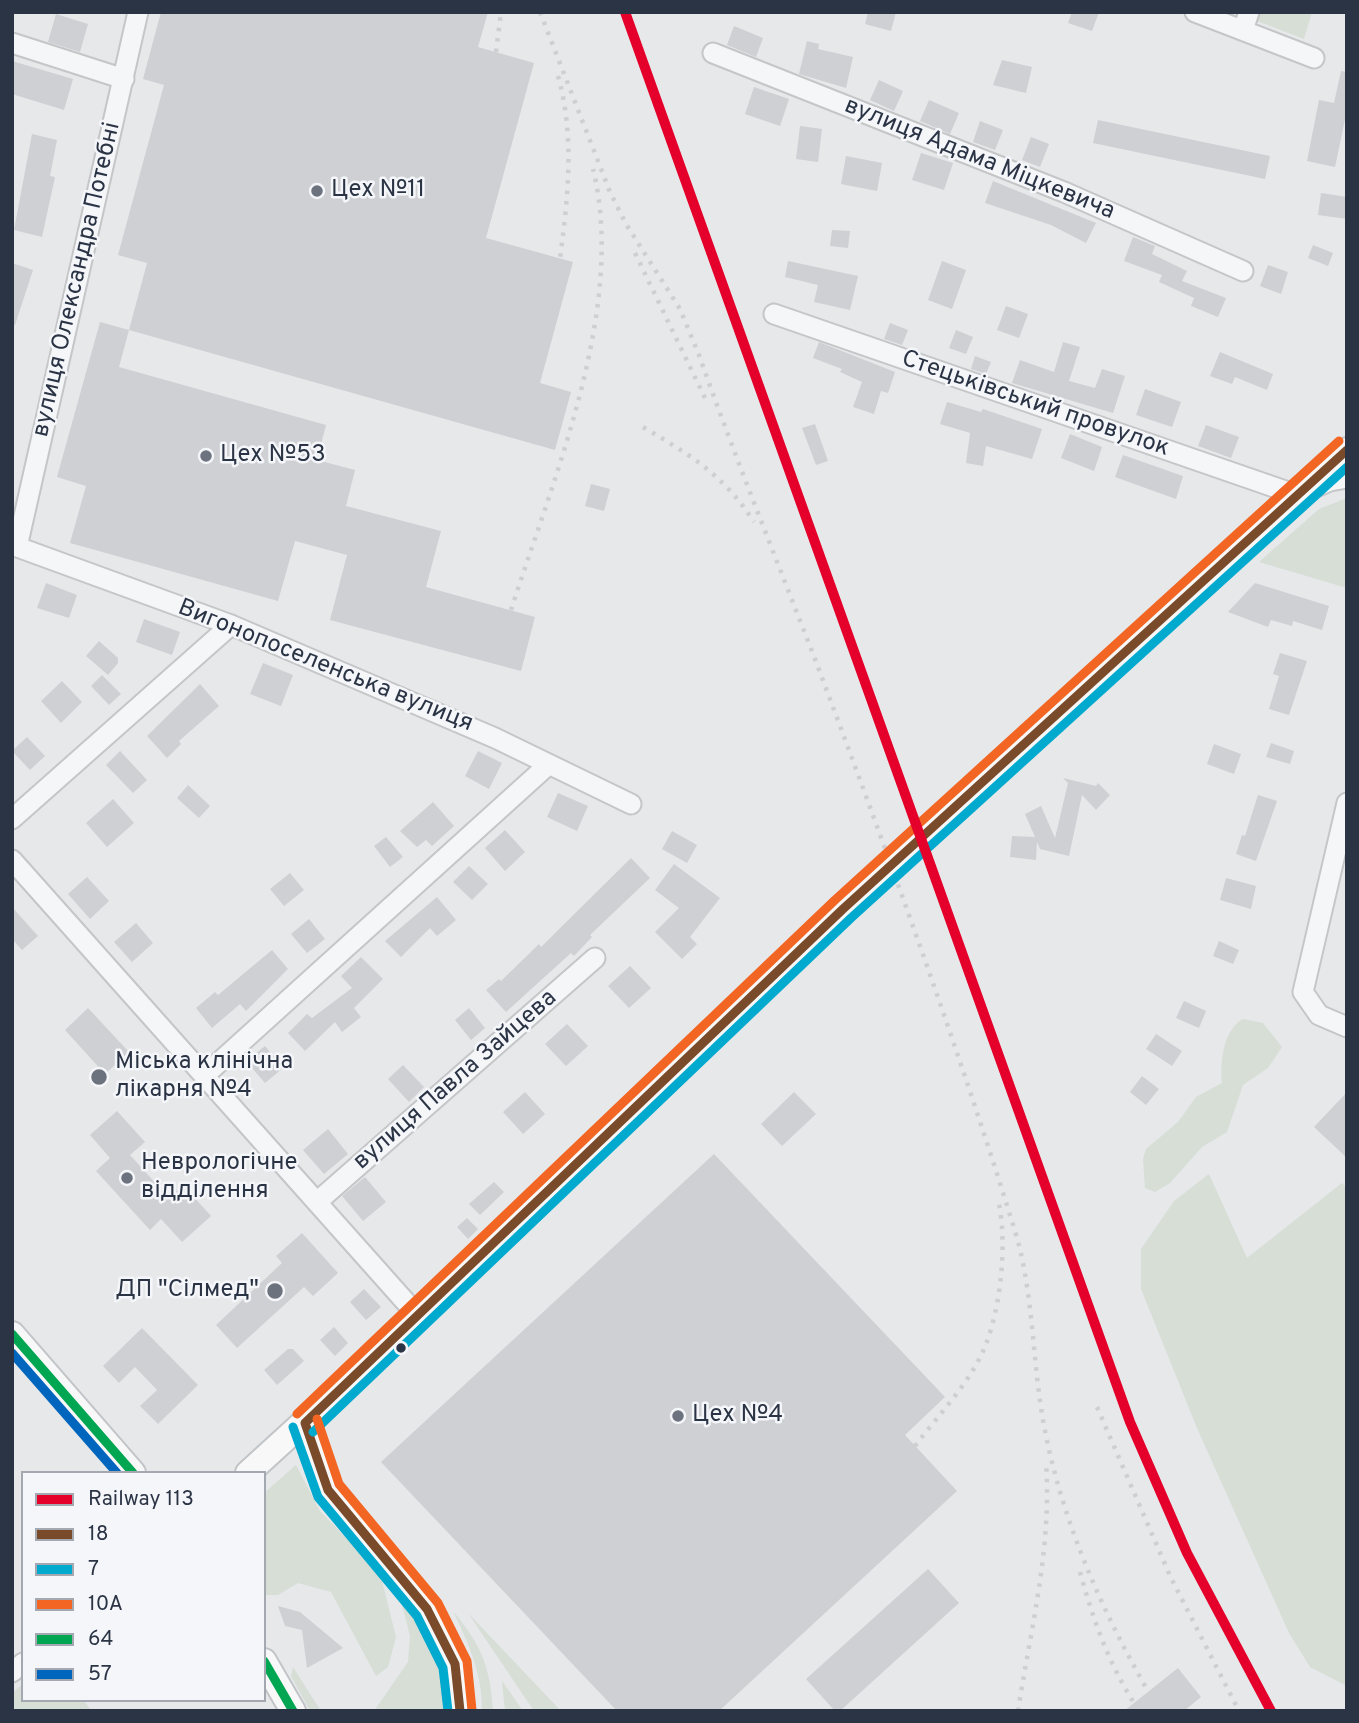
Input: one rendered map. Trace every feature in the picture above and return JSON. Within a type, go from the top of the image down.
[{"type":"main road","points":[[250,1471],[419,1317],[843,909],[989,773],[1347,450]]},
{"type":"main road","points":[[12,1334],[131,1471]]},
{"type":"main road","points":[[305,1423],[328,1490],[427,1609],[455,1664],[460,1711]]},
{"type":"main road","points":[[266,1664],[293,1711]]},
{"type":"street","name":"вулиця Олександра Потебні","points":[[15,546],[138,12]]},
{"type":"street","points":[[1195,12],[1246,21],[1314,58]]},
{"type":"street","points":[[12,43],[124,79]]},
{"type":"street","name":"вулиця Адама Міцкевича","points":[[713,52],[1064,192],[1244,271]]},
{"type":"street","name":"Стецьківський провулок","points":[[774,314],[1297,495]]},
{"type":"street","points":[[1297,495],[1330,481],[1347,478]]},
{"type":"street","name":"Вигонопоселенська вулиця","points":[[15,546],[231,625],[495,738],[631,804]]},
{"type":"street","points":[[12,819],[231,625]]},
{"type":"street","points":[[205,1075],[548,765]]},
{"type":"street","points":[[1347,803],[1303,992],[1319,1015],[1347,1027]]},
{"type":"street","points":[[12,860],[419,1317]]},
{"type":"street","name":"вулиця Павла Зайцева","points":[[317,1202],[595,958]]},
{"type":"shaded area","points":[[1260,12],[1312,12],[1304,39],[1257,21]]},
{"type":"shaded area","points":[[1347,498],[1347,588],[1259,562],[1319,509]]},
{"type":"shaded area","points":[[1243,1019],[1263,1023],[1282,1047],[1268,1068],[1243,1085],[1227,1132],[1202,1147],[1170,1183],[1155,1192],[1145,1188],[1143,1159],[1146,1149],[1178,1122],[1196,1097],[1222,1083],[1224,1047],[1231,1031]]},
{"type":"shaded area","points":[[1209,1174],[1247,1258],[1342,1183],[1347,1188],[1347,1686],[1310,1667],[1289,1633],[1197,1428],[1141,1289],[1141,1249],[1174,1201]]},
{"type":"shaded area","points":[[296,1465],[320,1511],[380,1573],[396,1637],[388,1667],[376,1676],[331,1592],[298,1583],[278,1595],[266,1595],[266,1491]]},
{"type":"shaded area","points":[[398,1589],[417,1617],[438,1661],[446,1711],[374,1711],[408,1662],[410,1636]]},
{"type":"shaded area","points":[[453,1611],[471,1634],[482,1656],[493,1711],[482,1711],[477,1672]]},
{"type":"shaded area","points":[[468,1613],[561,1711],[534,1711]]},
{"type":"shaded area","points":[[293,1667],[321,1711],[310,1711],[291,1676]]},
{"type":"shaded area","points":[[502,1681],[523,1711],[505,1711]]},
{"type":"shaded area","points":[[21,1686],[21,1702],[85,1702],[92,1711],[12,1711],[12,1693]]},
{"type":"building","name":"Цех №11","points":[[161,12],[488,12],[478,47],[534,63],[486,238],[573,262],[540,383],[571,392],[555,450],[129,330],[147,263],[118,255],[164,85],[143,79]]},
{"type":"building","points":[[868,12],[896,12],[891,31],[865,24]]},
{"type":"building","points":[[1072,12],[1099,12],[1092,31],[1068,23]]},
{"type":"building","points":[[56,14],[88,24],[80,52],[48,42]]},
{"type":"building","points":[[734,26],[763,38],[756,57],[727,45]]},
{"type":"building","points":[[807,41],[819,44],[818,49],[853,57],[846,88],[799,74]]},
{"type":"building","points":[[1002,60],[1032,67],[1026,93],[993,85]]},
{"type":"building","points":[[12,61],[73,79],[64,110],[12,94]]},
{"type":"building","points":[[1341,71],[1347,72],[1347,110],[1335,167],[1307,161],[1319,100],[1334,103]]},
{"type":"building","points":[[879,80],[903,91],[894,111],[870,100]]},
{"type":"building","points":[[754,87],[789,99],[780,126],[745,114]]},
{"type":"building","points":[[929,100],[959,113],[950,134],[920,121]]},
{"type":"building","points":[[1098,120],[1270,156],[1265,179],[1093,143]]},
{"type":"building","points":[[980,121],[1003,130],[995,150],[973,142]]},
{"type":"building","points":[[800,126],[822,129],[818,162],[796,159]]},
{"type":"building","points":[[32,134],[57,140],[50,176],[55,177],[42,237],[14,230]]},
{"type":"building","points":[[1031,137],[1049,144],[1040,167],[1022,160]]},
{"type":"building","points":[[921,153],[953,163],[944,190],[912,180]]},
{"type":"building","points":[[846,156],[882,163],[877,191],[841,184]]},
{"type":"building","points":[[993,181],[1096,223],[1086,243],[1051,225],[985,203]]},
{"type":"building","points":[[1321,193],[1347,197],[1347,219],[1318,215]]},
{"type":"building","points":[[832,230],[850,231],[848,248],[830,246]]},
{"type":"building","points":[[1133,237],[1155,246],[1152,254],[1187,271],[1182,281],[1226,298],[1218,317],[1191,306],[1194,298],[1159,282],[1162,275],[1124,261]]},
{"type":"building","points":[[1313,245],[1333,253],[1328,266],[1308,258]]},
{"type":"building","points":[[788,261],[858,276],[850,310],[814,302],[818,285],[785,277]]},
{"type":"building","points":[[942,261],[966,270],[952,309],[928,300]]},
{"type":"building","points":[[12,263],[33,270],[15,325],[12,325]]},
{"type":"building","points":[[1268,265],[1288,272],[1281,294],[1260,286]]},
{"type":"building","points":[[1006,306],[1028,314],[1019,338],[997,330]]},
{"type":"building","name":"Цех №53","points":[[100,322],[129,330],[119,367],[326,425],[317,460],[355,470],[346,506],[441,531],[426,587],[535,617],[521,671],[330,620],[347,555],[295,541],[278,601],[70,543],[86,486],[57,477]]},
{"type":"building","points":[[890,323],[908,330],[902,345],[884,339]]},
{"type":"building","points":[[956,330],[973,337],[966,354],[949,348]]},
{"type":"building","points":[[819,342],[895,372],[888,393],[881,391],[874,414],[853,407],[862,382],[840,372],[842,369],[813,358]]},
{"type":"building","points":[[1063,342],[1080,347],[1069,381],[1095,388],[1102,369],[1125,376],[1113,413],[1012,383],[1020,360],[1054,372]]},
{"type":"building","points":[[1220,352],[1273,374],[1267,390],[1235,377],[1232,384],[1210,376]]},
{"type":"building","points":[[975,356],[991,362],[986,374],[971,369]]},
{"type":"building","points":[[1145,389],[1181,402],[1172,427],[1136,415]]},
{"type":"building","points":[[947,402],[981,412],[983,409],[1042,429],[1032,459],[986,446],[983,466],[966,463],[970,433],[940,424]]},
{"type":"building","points":[[815,424],[828,461],[816,465],[802,428]]},
{"type":"building","points":[[1206,425],[1239,437],[1231,458],[1198,446]]},
{"type":"building","points":[[1070,434],[1102,447],[1094,471],[1061,458]]},
{"type":"building","points":[[1123,455],[1183,476],[1176,499],[1115,477]]},
{"type":"building","points":[[591,484],[610,489],[604,511],[585,506]]},
{"type":"building","points":[[46,583],[77,595],[69,618],[37,608]]},
{"type":"building","points":[[1255,583],[1329,606],[1322,630],[1293,621],[1292,626],[1271,620],[1268,627],[1228,612]]},
{"type":"building","points":[[144,619],[180,632],[172,655],[136,642]]},
{"type":"building","points":[[99,641],[118,658],[118,663],[108,675],[86,656]]},
{"type":"building","points":[[1280,653],[1307,661],[1289,715],[1269,709],[1279,676],[1273,674]]},
{"type":"building","points":[[263,663],[293,675],[281,706],[250,694]]},
{"type":"building","points":[[102,675],[121,694],[109,705],[91,686]]},
{"type":"building","points":[[62,681],[82,702],[61,723],[41,701]]},
{"type":"building","points":[[200,684],[219,706],[179,741],[181,744],[167,758],[147,736]]},
{"type":"building","points":[[27,737],[45,756],[30,770],[12,751]]},
{"type":"building","points":[[1271,743],[1294,751],[1290,764],[1266,757]]},
{"type":"building","points":[[1214,744],[1241,754],[1234,774],[1207,764]]},
{"type":"building","points":[[120,751],[147,780],[133,793],[106,765]]},
{"type":"building","points":[[478,751],[502,763],[489,789],[465,776]]},
{"type":"building","points":[[1063,778],[1096,786],[1098,783],[1110,795],[1096,810],[1082,795],[1069,856],[1040,849],[1037,842],[1036,860],[1010,857],[1012,836],[1035,837],[1025,814],[1041,806],[1055,838],[1068,783]]},
{"type":"building","points":[[188,785],[210,806],[199,818],[177,798]]},
{"type":"building","points":[[558,793],[588,806],[577,831],[547,817]]},
{"type":"building","points":[[1258,795],[1277,801],[1256,861],[1236,854],[1242,835],[1245,836]]},
{"type":"building","points":[[113,799],[134,823],[107,847],[86,823]]},
{"type":"building","points":[[433,802],[454,826],[432,846],[426,840],[417,847],[400,831]]},
{"type":"building","points":[[505,830],[525,852],[505,871],[485,848]]},
{"type":"building","points":[[672,831],[697,845],[687,863],[662,849]]},
{"type":"building","points":[[386,837],[403,857],[390,867],[374,846]]},
{"type":"building","points":[[631,858],[650,878],[590,935],[592,937],[574,956],[571,953],[506,1012],[486,990],[499,979],[501,981],[539,944],[541,947]]},
{"type":"building","points":[[674,864],[720,898],[690,937],[697,944],[682,959],[655,932],[679,908],[655,890]]},
{"type":"building","points":[[469,866],[488,884],[472,900],[453,882]]},
{"type":"building","points":[[290,873],[304,890],[284,906],[270,889]]},
{"type":"building","points":[[87,877],[109,901],[90,919],[68,894]]},
{"type":"building","points":[[1226,878],[1256,886],[1251,909],[1220,900]]},
{"type":"building","points":[[437,897],[456,920],[437,936],[430,928],[401,957],[385,941]]},
{"type":"building","points":[[12,907],[38,936],[22,950],[12,939]]},
{"type":"building","points":[[309,919],[325,939],[307,953],[291,934]]},
{"type":"building","points":[[136,923],[153,943],[132,962],[114,942]]},
{"type":"building","points":[[1219,941],[1239,950],[1233,964],[1213,956]]},
{"type":"building","points":[[272,950],[288,969],[246,1011],[240,1004],[212,1028],[196,1008],[215,992],[218,995]]},
{"type":"building","points":[[361,957],[383,979],[354,1008],[361,1017],[342,1032],[335,1022],[305,1051],[288,1033],[307,1014],[312,1018],[352,988],[341,976]]},
{"type":"building","points":[[630,966],[651,988],[629,1008],[608,986]]},
{"type":"building","points":[[1184,1001],[1206,1011],[1199,1028],[1176,1018]]},
{"type":"building","points":[[88,1008],[129,1052],[105,1074],[65,1030]]},
{"type":"building","points":[[469,1008],[485,1028],[471,1040],[455,1020]]},
{"type":"building","points":[[567,1024],[588,1046],[566,1066],[545,1044]]},
{"type":"building","points":[[1156,1034],[1182,1051],[1172,1066],[1146,1049]]},
{"type":"building","points":[[265,1046],[283,1068],[265,1083],[246,1061]]},
{"type":"building","points":[[403,1065],[424,1087],[409,1102],[388,1079]]},
{"type":"building","points":[[1142,1076],[1159,1089],[1146,1105],[1130,1092]]},
{"type":"building","points":[[525,1092],[545,1114],[523,1134],[503,1112]]},
{"type":"building","points":[[794,1092],[816,1114],[782,1146],[761,1124]]},
{"type":"building","points":[[1347,1092],[1347,1158],[1314,1127]]},
{"type":"building","name":"Неврологічне відділення","points":[[117,1111],[145,1142],[130,1155],[169,1198],[183,1185],[211,1216],[182,1242],[161,1219],[150,1230],[96,1171],[110,1158],[90,1135]]},
{"type":"building","points":[[328,1129],[348,1154],[324,1174],[303,1150]]},
{"type":"building","name":"Цех №4","points":[[714,1154],[945,1397],[905,1435],[957,1491],[719,1711],[617,1711],[381,1462]]},
{"type":"building","points":[[365,1177],[386,1202],[363,1221],[342,1196]]},
{"type":"building","points":[[494,1182],[504,1192],[480,1215],[469,1204]]},
{"type":"building","points":[[467,1218],[478,1229],[468,1239],[457,1227]]},
{"type":"building","name":"ДП \"Сілмед\"","points":[[302,1233],[338,1273],[313,1296],[304,1287],[237,1348],[216,1325],[282,1263],[276,1256]]},
{"type":"building","points":[[364,1289],[381,1307],[366,1320],[350,1302]]},
{"type":"building","points":[[334,1327],[348,1343],[335,1356],[320,1340]]},
{"type":"building","points":[[142,1328],[198,1385],[158,1424],[140,1406],[157,1390],[135,1367],[119,1383],[103,1366]]},
{"type":"building","points":[[288,1349],[293,1349],[304,1361],[277,1385],[264,1370]]},
{"type":"building","points":[[928,1569],[959,1603],[840,1711],[835,1711],[806,1679]]},
{"type":"building","points":[[278,1606],[300,1612],[343,1648],[307,1668],[302,1630],[285,1626]]},
{"type":"building","points":[[1178,1668],[1201,1697],[1184,1711],[1124,1711]]},
{"type":"railway","points":[[496,52],[501,12]]},
{"type":"railway","points":[[540,12],[610,192],[626,224],[680,309],[699,355],[896,878],[1015,1231],[1029,1299],[1042,1414],[1058,1486],[1097,1592],[1148,1691]]},
{"type":"railway","points":[[558,76],[567,121],[568,144],[567,190],[560,258]]},
{"type":"railway","points":[[511,610],[564,449],[593,335],[600,278],[601,222],[593,169]]},
{"type":"railway","points":[[635,253],[705,398]]},
{"type":"railway","points":[[643,427],[691,457],[718,478],[754,522]]},
{"type":"railway","points":[[915,1446],[964,1384],[986,1344],[1001,1275],[999,1204]]},
{"type":"railway","points":[[1097,1407],[1171,1578],[1239,1711]]},
{"type":"railway","points":[[1018,1711],[1043,1556],[1046,1462]]},
{"type":"railway","points":[[1080,1572],[1102,1640],[1134,1703]]},
{"type":"rail line","name":"113","points":[[625,12],[1130,1422],[1187,1553],[1271,1711]]},
{"type":"transit line","name":"10А","points":[[297,1414],[835,900],[1339,441]]},
{"type":"transit line","name":"18","points":[[305,1423],[843,909],[1347,450]]},
{"type":"transit line","name":"7","points":[[313,1432],[851,918],[1347,467]]},
{"type":"transit line","name":"64","points":[[12,1334],[131,1471]]},
{"type":"transit line","name":"57","points":[[12,1353],[115,1471]]},
{"type":"transit line","name":"10А","points":[[317,1419],[339,1484],[438,1603],[467,1661],[472,1710]]},
{"type":"transit line","name":"18","points":[[305,1423],[328,1490],[427,1609],[455,1664],[460,1711]]},
{"type":"transit line","name":"7","points":[[293,1427],[318,1497],[417,1616],[443,1668],[448,1711]]},
{"type":"transit line","name":"64","points":[[266,1664],[293,1711]]},
{"type":"place","name":"Цех №11","points":[[317,191]]},
{"type":"place","name":"Цех №53","points":[[206,456]]},
{"type":"place","name":"Міська клінічна лікарня №4","points":[[99,1077]]},
{"type":"place","name":"Неврологічне відділення","points":[[127,1178]]},
{"type":"place","name":"ДП \"Сілмед\"","points":[[275,1291]]},
{"type":"place","name":"Цех №4","points":[[678,1416]]}]
